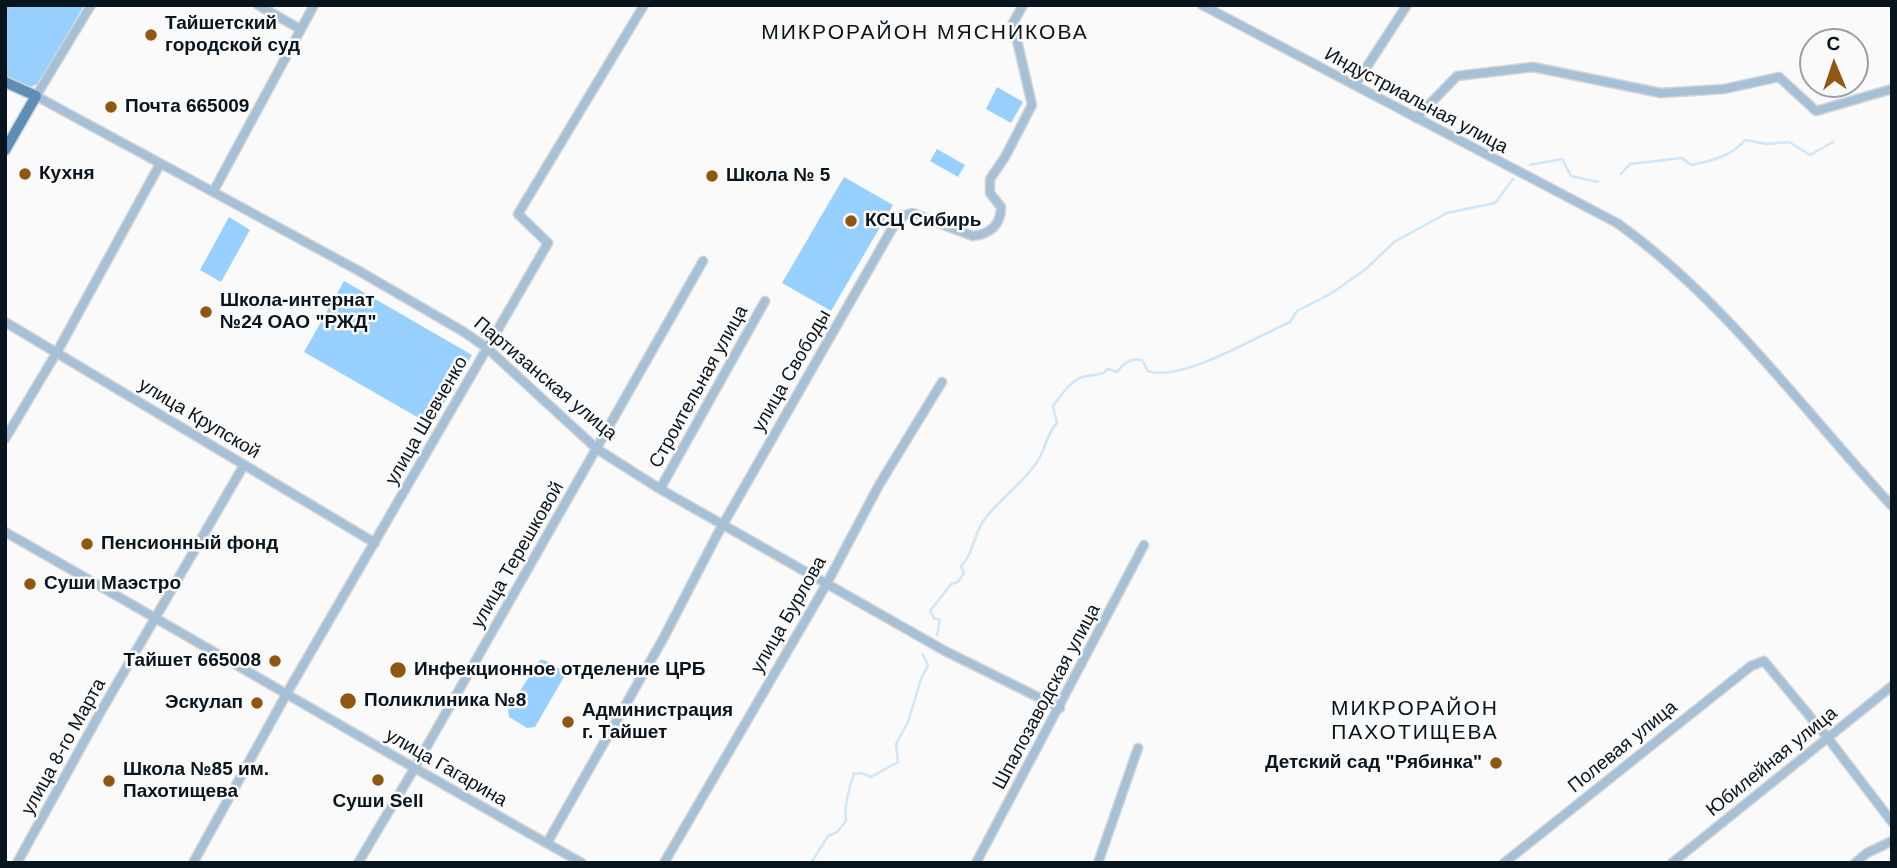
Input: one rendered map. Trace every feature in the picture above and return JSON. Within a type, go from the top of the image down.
[{"type":"main road","name":"Партизанская улица","points":[[5,82],[36,96]]},
{"type":"main road","points":[[5,150],[36,96]]},
{"type":"street","points":[[36,96],[91,5]]},
{"type":"street","points":[[258,5],[300,29]]},
{"type":"street","points":[[213,192],[314,5]]},
{"type":"street","name":"улица Шевченко","points":[[193,863],[287,693],[548,243],[518,214],[644,5]]},
{"type":"street","name":"улица Свободы","points":[[547,843],[663,639],[722,526],[893,227],[903,216],[912,213],[973,236],[994,229],[1001,207],[990,193],[990,179],[1005,157],[1032,105],[1013,23],[1023,5]]},
{"type":"street","name":"Индустриальная улица","points":[[1202,5],[1617,223],[1649,246],[1734,328],[1892,506]]},
{"type":"street","points":[[1355,85],[1407,5]]},
{"type":"street","points":[[1416,118],[1457,76],[1533,67],[1661,93],[1724,89],[1779,77],[1816,111],[1892,89]]},
{"type":"street","name":"Партизанская улица","points":[[36,96],[359,271],[464,332],[486,348],[597,449],[660,489],[826,585],[1059,708]]},
{"type":"street","points":[[5,439],[57,352],[160,164]]},
{"type":"street","name":"улица Терешковой","points":[[358,863],[703,261]]},
{"type":"street","name":"Строительная улица","points":[[660,489],[765,301]]},
{"type":"street","name":"улица Крупской","points":[[5,322],[375,544]]},
{"type":"street","name":"улица Бурлова","points":[[664,863],[826,585],[879,485],[942,382]]},
{"type":"street","name":"улица 8-го Марта","points":[[17,863],[244,465]]},
{"type":"street","name":"улица Гагарина","points":[[5,532],[582,863]]},
{"type":"street","name":"Шпалозаводская улица","points":[[976,863],[1144,545]]},
{"type":"street","name":"Полевая улица","points":[[1504,863],[1751,666],[1764,661],[1827,737]]},
{"type":"street","name":"Юбилейная улица","points":[[1672,863],[1892,686]]},
{"type":"street","points":[[1827,737],[1892,822]]},
{"type":"street","points":[[1098,863],[1138,748]]},
{"type":"street","points":[[1855,863],[1867,853],[1892,841]]},
{"type":"shaded area","points":[[5,5],[84,5],[41,82],[27,89],[5,77]]},
{"type":"shaded area","points":[[997,87],[1023,102],[1011,123],[986,109]]},
{"type":"shaded area","points":[[937,149],[965,165],[958,177],[930,161]]},
{"type":"shaded area","points":[[844,177],[893,205],[831,311],[782,283]]},
{"type":"shaded area","points":[[229,217],[250,230],[221,282],[200,270]]},
{"type":"shaded area","points":[[344,281],[472,355],[431,425],[304,352]]},
{"type":"shaded area","points":[[540,660],[563,671],[564,677],[535,727],[527,728],[509,717],[508,709]]},
{"type":"waterway","points":[[1621,174],[1630,164],[1682,158],[1691,165],[1706,162],[1727,154],[1745,140],[1767,144],[1789,142],[1810,155],[1833,142]]},
{"type":"waterway","points":[[1530,165],[1562,159],[1571,176],[1598,182]]},
{"type":"waterway","points":[[937,635],[940,620],[934,618],[930,611],[951,584],[958,582],[964,573],[961,566],[968,557],[982,523],[1037,462],[1050,432],[1057,423],[1053,406],[1072,383],[1082,377],[1101,374],[1108,369],[1117,372],[1134,360],[1142,360],[1148,371],[1162,373],[1179,370],[1239,347],[1290,322],[1297,311],[1332,293],[1367,268],[1394,242],[1447,213],[1495,203],[1513,179]]},
{"type":"waterway","points":[[811,863],[828,836],[837,832],[846,821],[847,797],[854,774],[861,773],[871,777],[898,762],[896,744],[908,722],[928,665],[923,655]]},
{"type":"place","name":"Тайшетский городской суд","points":[[151,35]]},
{"type":"place","name":"Почта 665009","points":[[111,107]]},
{"type":"place","name":"Кухня","points":[[25,174]]},
{"type":"place","name":"Школа № 5","points":[[712,176]]},
{"type":"place","name":"КСЦ Сибирь","points":[[851,221]]},
{"type":"place","name":"Школа-интернат №24 ОАО \"РЖД\"","points":[[206,312]]},
{"type":"place","name":"Пенсионный фонд","points":[[87,544]]},
{"type":"place","name":"Суши Маэстро","points":[[30,584]]},
{"type":"place","name":"Тайшет 665008","points":[[275,661]]},
{"type":"place","name":"Инфекционное отделение ЦРБ","points":[[398,670]]},
{"type":"place","name":"Поликлиника №8","points":[[348,701]]},
{"type":"place","name":"Эскулап","points":[[257,703]]},
{"type":"place","name":"Администрация г. Тайшет","points":[[568,722]]},
{"type":"place","name":"Детский сад \"Рябинка\"","points":[[1496,763]]},
{"type":"place","name":"Суши Sell","points":[[378,780]]},
{"type":"place","name":"Школа №85 им. Пахотищева","points":[[109,781]]},
{"type":"district","name":"МИКРОРАЙОН МЯСНИКОВА","points":[[925,33]]},
{"type":"district","name":"МИКРОРАЙОН ПАХОТИЩЕВА","points":[[1415,721]]}]
